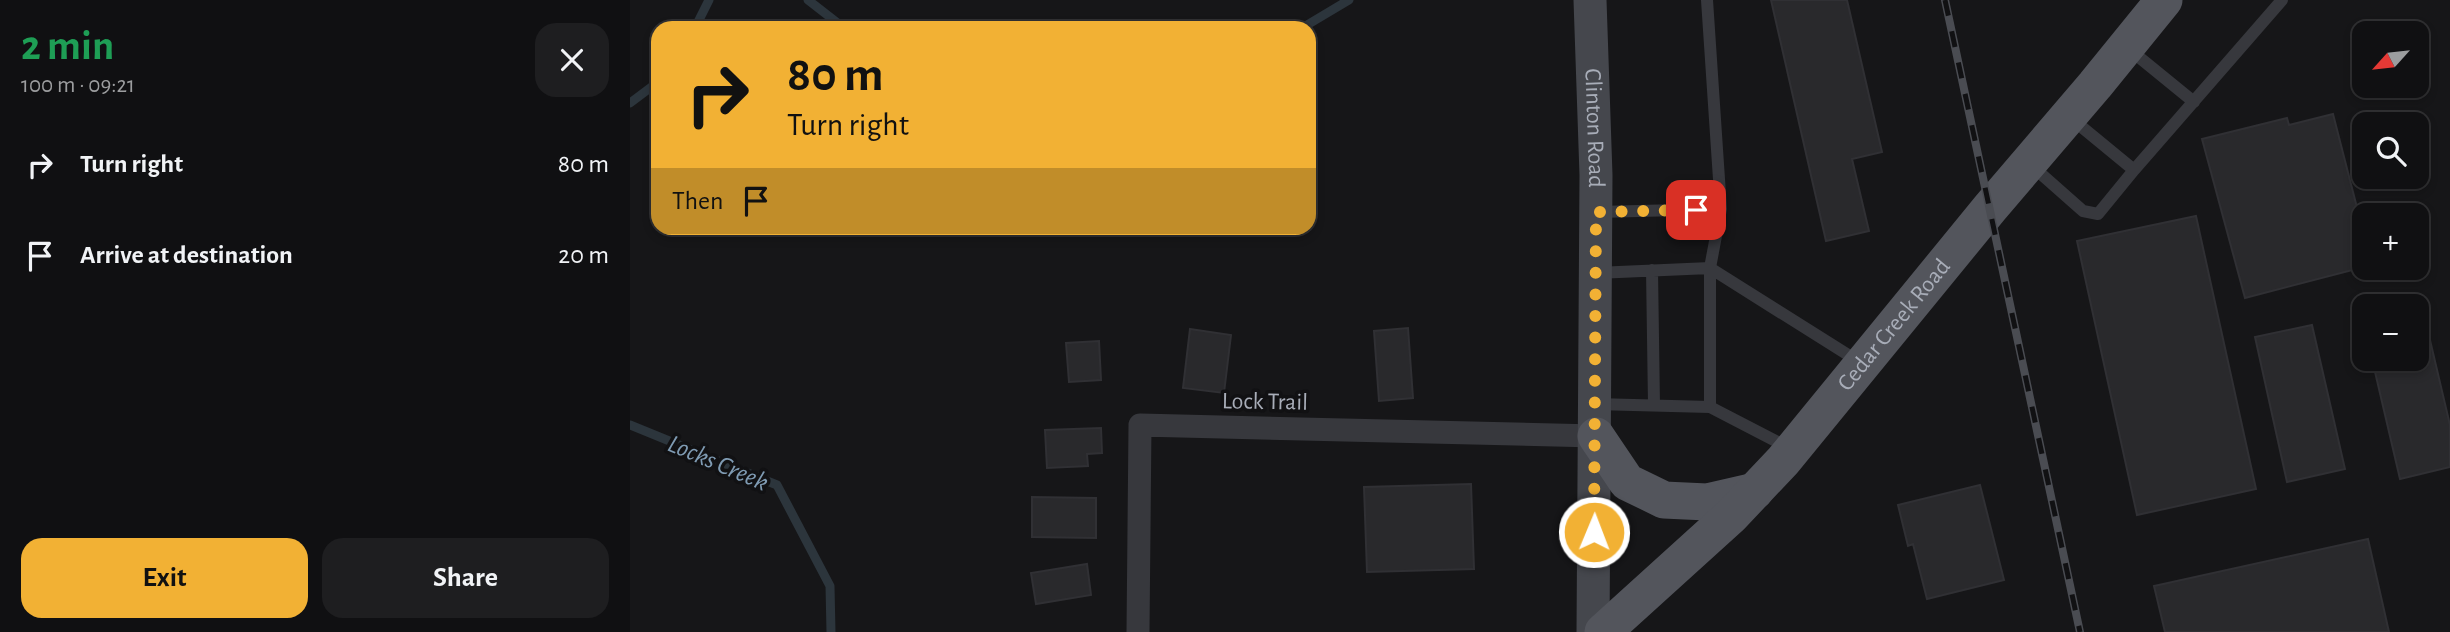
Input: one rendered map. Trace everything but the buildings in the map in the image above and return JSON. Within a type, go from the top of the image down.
[{"type":"main road","name":"Clinton Road","points":[[1590,0],[1596,212],[1593,632]]},
{"type":"main road","name":"Cedar Creek Road","points":[[1604,632],[1731,516],[1792,450],[2164,0]]},
{"type":"main road","points":[[1595,420],[1627,482],[1664,500],[1707,502],[1755,491]]},
{"type":"street","name":"Lock Trail","points":[[1138,632],[1140,425],[1595,420]]},
{"type":"lane","points":[[1707,0],[1721,209],[1710,268],[1710,407]]},
{"type":"lane","points":[[2029,162],[2083,211],[2098,214],[2276,2]]},
{"type":"lane","points":[[2126,47],[2194,102]]},
{"type":"lane","points":[[2068,116],[2134,170]]},
{"type":"lane","points":[[1596,212],[1721,209]]},
{"type":"lane","points":[[1596,273],[1710,268],[1863,363]]},
{"type":"lane","points":[[1652,270],[1654,405]]},
{"type":"lane","points":[[1595,420],[1654,405],[1710,407],[1792,450]]},
{"type":"waterway","name":"Locks Creek","points":[[698,21],[709,0]]},
{"type":"waterway","points":[[808,0],[835,21]]},
{"type":"waterway","points":[[1314,21],[1349,0]]},
{"type":"waterway","name":"Locks Creek","points":[[630,103],[651,87]]},
{"type":"waterway","name":"Locks Creek","points":[[630,425],[777,485],[830,586],[831,632]]},
{"type":"railway","points":[[1945,0],[2080,632]]},
{"type":"route","points":[[1594,532],[1596,212],[1696,210]]}]
